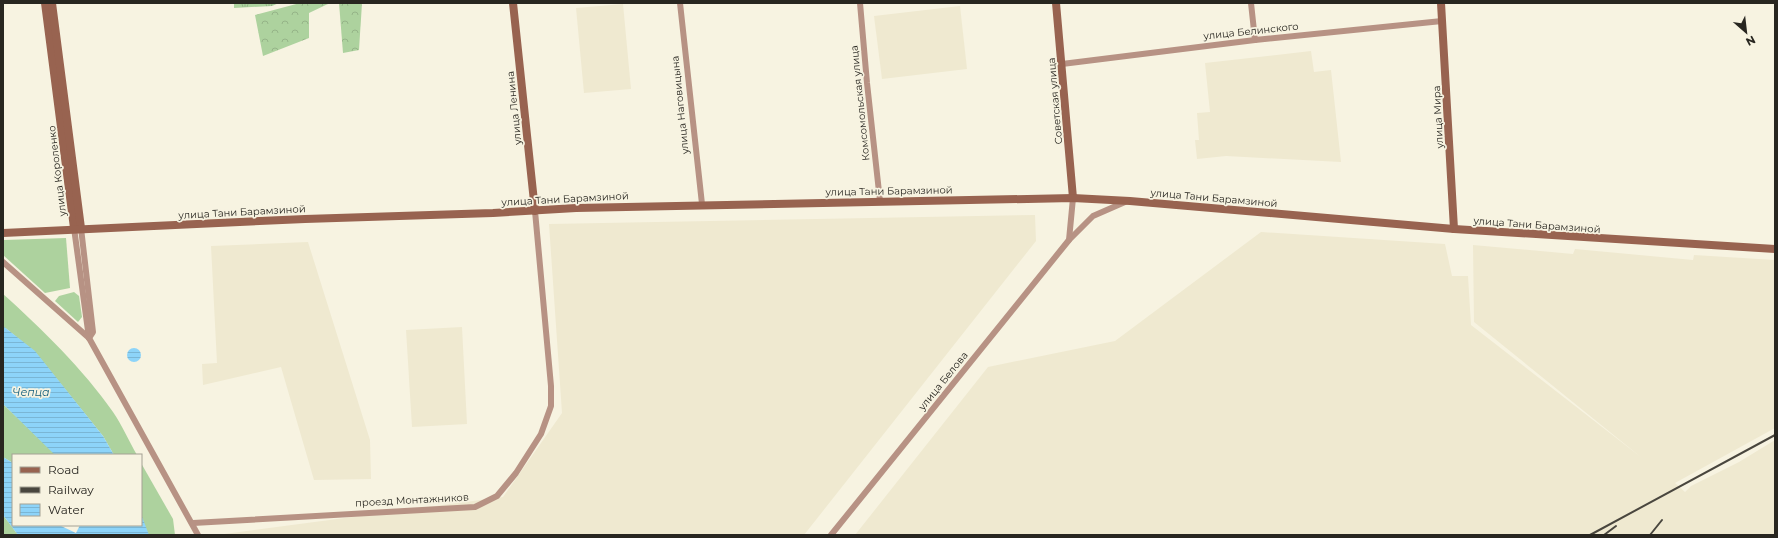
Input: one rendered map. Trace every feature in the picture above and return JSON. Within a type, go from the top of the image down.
[{"type":"street","name":"улица Короленко","points":[[45,3],[78,228],[83,241],[91,335]]},
{"type":"street","name":"улица Короленко","points":[[52,3],[91,335]]},
{"type":"street","name":"улица Ленина","points":[[512,3],[535,211]]},
{"type":"street","name":"улица Наговицына","points":[[680,3],[702,204]]},
{"type":"street","name":"Комсомольская улица","points":[[860,3],[880,201]]},
{"type":"street","name":"Советская улица","points":[[1056,3],[1073,198]]},
{"type":"street","points":[[1251,3],[1255,40]]},
{"type":"street","name":"улица Мира","points":[[1441,3],[1454,229]]},
{"type":"street","name":"улица Белинского","points":[[1062,64],[1255,40],[1442,21]]},
{"type":"street","name":"улица Тани Барамзиной","points":[[3,233],[78,228],[702,204],[1073,198],[1130,201],[1454,229],[1775,249]]},
{"type":"street","points":[[1069,240],[1073,198]]},
{"type":"street","name":"улица Белова","points":[[831,535],[1069,240],[1093,216],[1130,201]]},
{"type":"street","name":"проезд Монтажников","points":[[193,523],[475,507],[498,496],[516,473],[541,434],[551,406],[551,386],[535,211]]},
{"type":"street","points":[[3,262],[91,335],[95,348],[193,523],[198,535]]},
{"type":"shaded area","points":[[623,4],[631,89],[584,93],[576,8]]},
{"type":"shaded area","points":[[960,6],[967,69],[882,79],[874,16]]},
{"type":"shaded area","points":[[1311,51],[1314,72],[1331,70],[1341,162],[1226,156],[1197,159],[1195,140],[1199,140],[1197,113],[1210,112],[1205,63]]},
{"type":"shaded area","points":[[1035,215],[1036,241],[804,535],[217,535],[503,497],[562,413],[549,224]]},
{"type":"shaded area","points":[[1261,232],[1445,244],[1452,276],[1468,276],[1471,325],[1642,458],[1474,322],[1473,245],[1573,254],[1575,249],[1693,260],[1694,255],[1775,260],[1775,428],[1675,483],[1685,492],[1691,486],[1739,462],[1775,440],[1775,535],[855,535],[988,367],[1115,341]]},
{"type":"shaded area","points":[[308,242],[370,440],[371,479],[314,480],[281,367],[203,385],[202,364],[217,363],[211,246]]},
{"type":"shaded area","points":[[462,327],[467,424],[412,427],[406,330]]},
{"type":"green space","points":[[234,3],[279,3],[272,6],[234,8]]},
{"type":"green space","points":[[300,3],[330,3],[309,13],[309,38],[263,56],[255,15]]},
{"type":"green space","points":[[339,3],[362,3],[359,50],[343,53]]},
{"type":"green space","points":[[66,238],[70,288],[45,293],[3,255],[4,240]]},
{"type":"green space","points":[[74,292],[79,296],[82,317],[78,322],[55,301],[59,296]]},
{"type":"green space","points":[[3,294],[47,335],[89,380],[116,417],[136,454],[113,454],[103,436],[35,352],[3,326]]},
{"type":"green space","points":[[3,404],[54,454],[12,454],[12,462],[3,457]]},
{"type":"green space","points":[[142,465],[173,519],[175,535],[147,535],[142,521]]},
{"type":"green space","points":[[3,515],[18,535],[3,535]]},
{"type":"water","name":"Чепца","points":[[3,326],[35,351],[103,436],[113,454],[54,454],[3,404]]},
{"type":"water","points":[[134,348],[139,350],[141,355],[139,360],[134,362],[129,360],[127,355],[129,350]]},
{"type":"water","points":[[3,457],[12,462],[12,526],[61,526],[76,533],[80,526],[142,526],[142,517],[149,535],[18,535],[3,515]]},
{"type":"railway","points":[[1590,535],[1775,435]]},
{"type":"railway","points":[[1650,535],[1662,520]]},
{"type":"railway","points":[[1604,535],[1616,526]]}]
